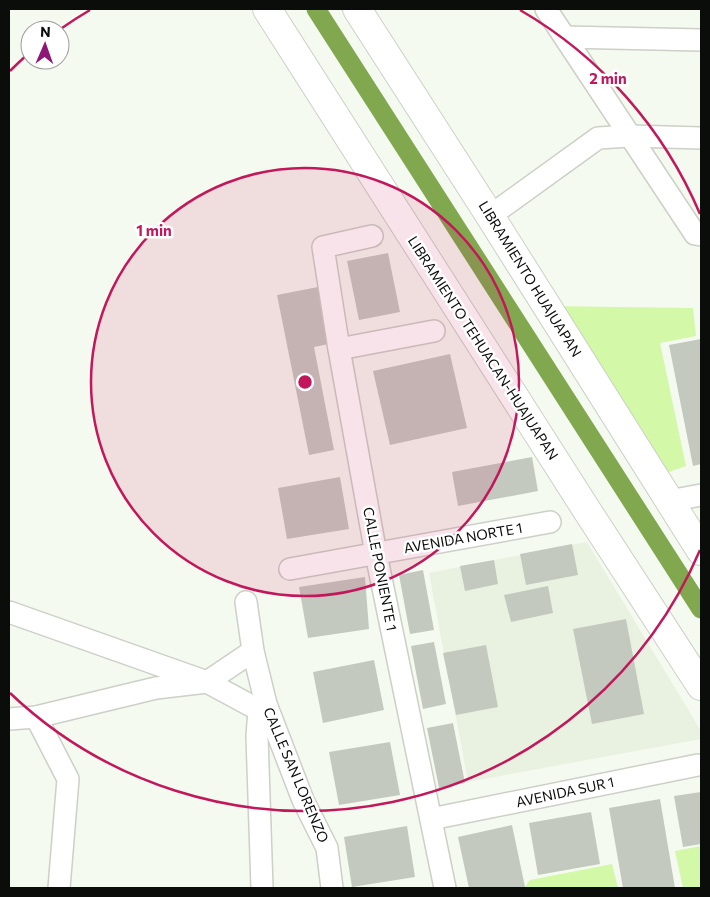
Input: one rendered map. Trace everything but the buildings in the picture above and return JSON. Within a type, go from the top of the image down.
[{"type":"main road","name":"LIBRAMIENTO TEHUACAN-HUAJUAPAN","points":[[267,9],[701,686]]},
{"type":"main road","name":"LIBRAMIENTO HUAJUAPAN","points":[[357,9],[701,551]]},
{"type":"street","points":[[546,9],[695,234],[701,235]]},
{"type":"street","points":[[565,37],[701,40]]},
{"type":"street","points":[[490,216],[598,138],[630,136],[701,138]]},
{"type":"street","name":"CALLE PONIENTE 1","points":[[372,236],[324,248],[339,349],[376,554],[445,888]]},
{"type":"street","points":[[339,349],[434,331]]},
{"type":"street","points":[[669,501],[701,495]]},
{"type":"street","name":"AVENIDA NORTE 1","points":[[290,569],[550,522]]},
{"type":"street","name":"CALLE SAN LORENZO","points":[[246,602],[262,707],[303,800],[327,848],[332,888]]},
{"type":"street","points":[[9,612],[207,682],[262,707],[257,736],[262,888]]},
{"type":"street","points":[[9,719],[36,717],[156,688],[207,682],[253,651]]},
{"type":"street","points":[[36,717],[68,779],[59,888]]},
{"type":"street","name":"AVENIDA SUR 1","points":[[431,819],[698,765]]},
{"type":"shaded area","points":[[587,542],[701,731],[701,739],[468,782],[429,573]]},
{"type":"green space","points":[[547,306],[693,308],[696,336],[660,343],[686,466],[654,477]]},
{"type":"green space","points":[[701,846],[701,888],[683,888],[675,851]]},
{"type":"green space","points":[[612,864],[618,888],[519,888],[525,887],[530,880]]},
{"type":"waterway","points":[[316,9],[701,609]]}]
